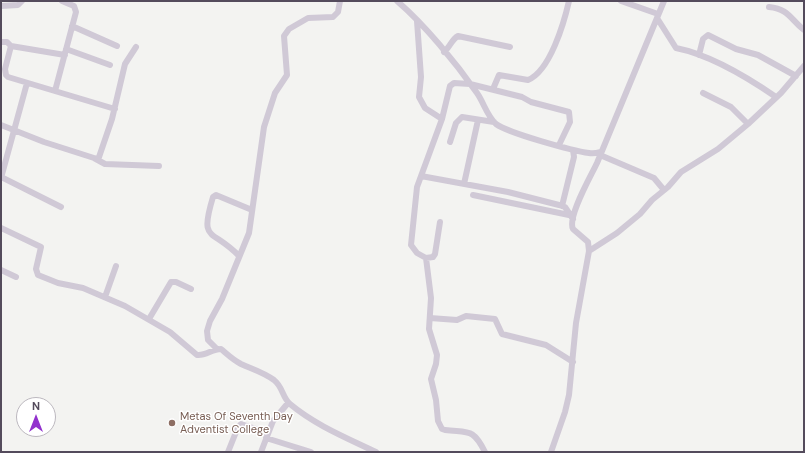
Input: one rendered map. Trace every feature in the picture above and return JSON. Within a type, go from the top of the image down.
[{"type":"street","points":[[1,6],[18,5],[22,1]]},
{"type":"street","points":[[55,91],[76,9],[62,1]]},
{"type":"street","points":[[340,1],[338,12],[333,17],[308,18],[288,29],[284,36],[287,75],[275,93],[266,121],[249,233],[208,326],[208,340],[217,349],[224,351],[241,364],[263,373],[274,380],[282,387],[285,399],[288,403],[326,427],[376,452]]},
{"type":"street","points":[[397,1],[417,21],[470,84],[481,98],[494,122]]},
{"type":"street","points":[[493,89],[499,75],[528,80],[536,74],[545,63],[560,34],[569,1]]},
{"type":"street","points":[[621,1],[657,16],[676,48],[687,50],[740,73],[776,97]]},
{"type":"street","points":[[551,452],[565,412],[573,362],[576,323],[589,251],[589,246],[585,238],[571,226],[571,217],[600,153],[664,1]]},
{"type":"street","points":[[769,7],[780,8],[804,30]]},
{"type":"street","points":[[417,21],[421,77],[419,100],[430,113],[442,120]]},
{"type":"street","points":[[72,26],[117,46]]},
{"type":"street","points":[[699,55],[703,39],[708,35],[736,49],[758,55],[796,76]]},
{"type":"street","points":[[444,52],[458,36],[510,47]]},
{"type":"street","points":[[1,42],[7,42],[11,46],[66,52],[110,65]]},
{"type":"street","points":[[11,46],[5,69],[6,75],[27,83],[115,109]]},
{"type":"street","points":[[98,160],[115,109],[124,64],[136,47]]},
{"type":"street","points":[[589,251],[617,233],[664,190],[681,172],[718,149],[748,124],[776,97],[804,66]]},
{"type":"street","points":[[27,83],[14,131],[4,157],[1,178],[61,207]]},
{"type":"street","points":[[440,222],[435,254],[433,257],[426,258],[417,253],[411,245],[410,240],[417,188],[442,120],[451,85],[470,84],[493,89],[522,96],[531,102],[568,112],[570,122],[559,145]]},
{"type":"street","points":[[703,93],[731,107],[748,124]]},
{"type":"street","points":[[450,142],[460,118],[467,117],[494,122],[516,134],[573,150],[591,154],[600,153],[654,178],[664,190]]},
{"type":"street","points":[[464,184],[478,120]]},
{"type":"street","points":[[1,125],[14,131],[98,160],[105,164],[118,166],[159,166]]},
{"type":"street","points":[[562,206],[574,157],[573,150]]},
{"type":"street","points":[[421,176],[519,194],[562,206],[571,217]]},
{"type":"street","points":[[239,256],[207,230],[206,221],[213,197],[216,195],[252,210]]},
{"type":"street","points":[[473,195],[571,217]]},
{"type":"street","points":[[1,228],[41,247],[36,269],[38,275],[58,284],[83,288],[105,297],[149,319],[170,332],[197,355],[204,355],[217,349]]},
{"type":"street","points":[[426,258],[431,298],[430,333],[437,355],[436,364],[431,379],[440,425],[446,430],[471,433],[478,439],[485,452]]},
{"type":"street","points":[[105,297],[116,266]]},
{"type":"street","points":[[1,270],[16,277]]},
{"type":"street","points":[[149,319],[171,282],[176,282],[191,289]]},
{"type":"street","points":[[430,318],[457,320],[466,316],[493,319],[497,321],[497,326],[502,334],[546,345],[573,362]]},
{"type":"street","points":[[260,452],[273,421],[288,403]]},
{"type":"street","points":[[228,452],[240,424],[267,436],[311,452]]},
{"type":"place","name":"Metas Of Seventh Day Adventist College","points":[[172,423]]}]
